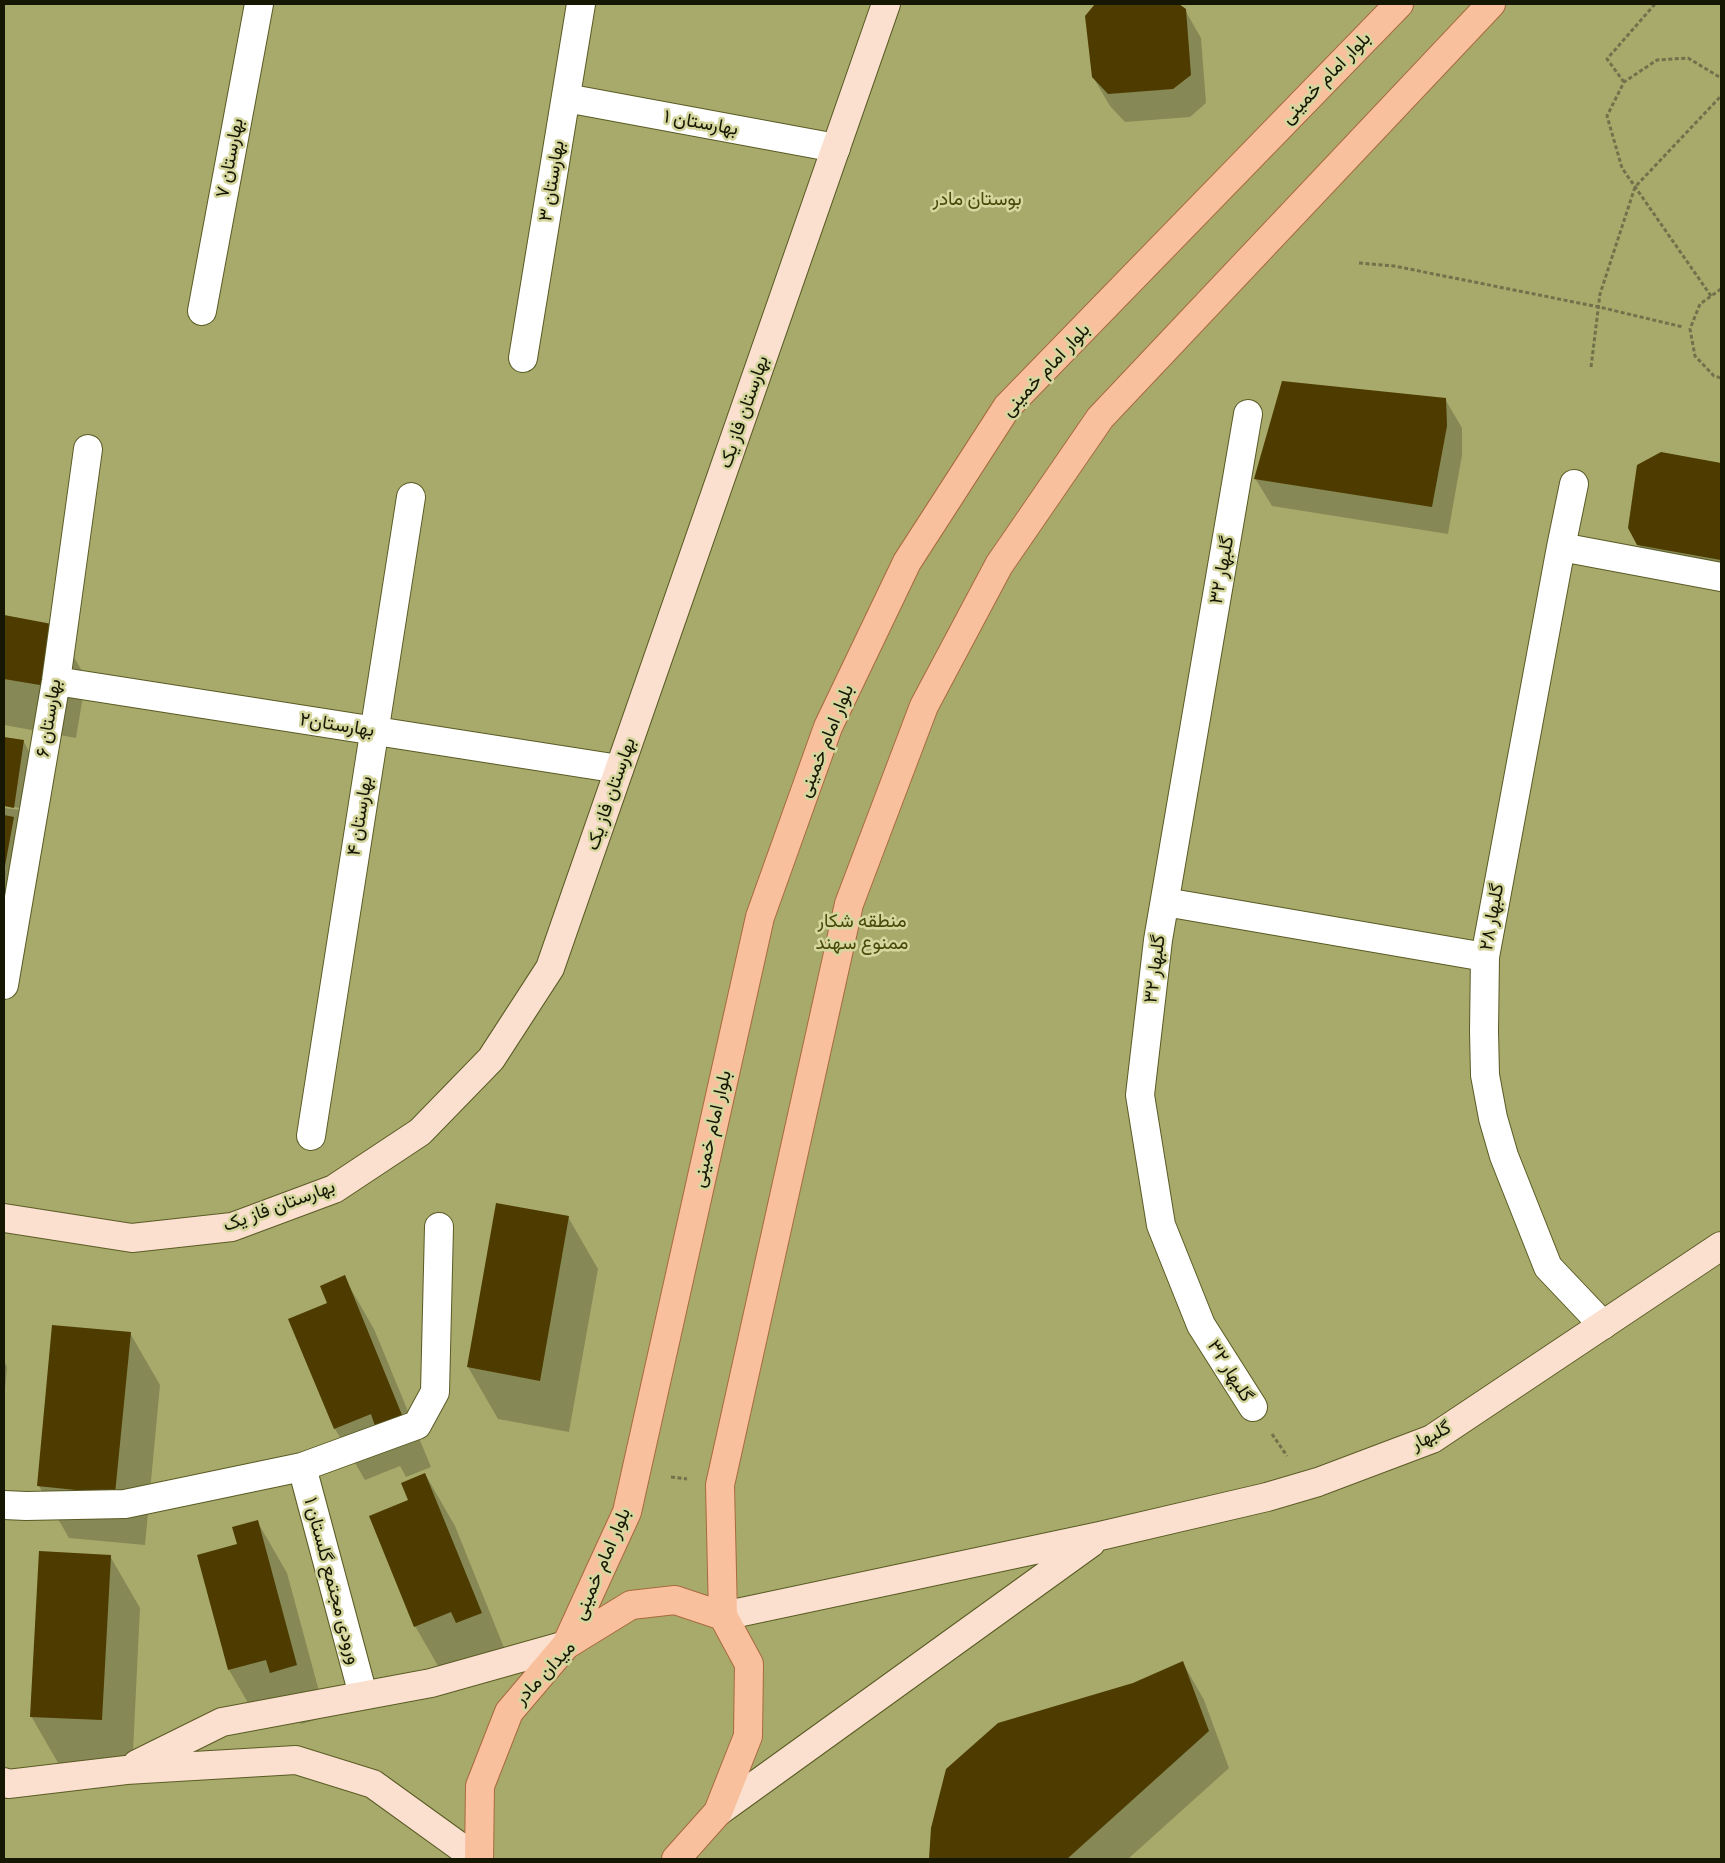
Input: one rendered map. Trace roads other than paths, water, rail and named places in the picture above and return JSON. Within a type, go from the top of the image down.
[{"type":"main road","name":"بلوار امام خمینی","points":[[566,1645],[627,1512],[760,917],[828,726],[906,562],[1007,407],[1398,4]]},
{"type":"main road","points":[[676,1859],[718,1812],[748,1736],[749,1664],[723,1616],[720,1485],[849,904],[924,706],[999,565],[1100,418],[1491,4]]},
{"type":"main road","name":"میدان مادر","points":[[478,1859],[480,1786],[509,1712],[566,1645],[632,1605],[675,1600],[723,1616]]},
{"type":"street","name":"بهارستان ۷","points":[[202,311],[259,4]]},
{"type":"street","name":"بهارستان ۳","points":[[523,358],[581,4]]},
{"type":"street","name":"بهارستان فاز یک","points":[[4,1218],[132,1238],[232,1226],[334,1189],[420,1132],[491,1059],[550,968],[886,4]]},
{"type":"street","name":"بهارستان ۱","points":[[566,98],[836,148]]},
{"type":"street","name":"گلبهار ۳۲","points":[[1248,414],[1158,940],[1140,1095],[1161,1225],[1201,1325],[1253,1407]]},
{"type":"street","name":"بهارستان ۶","points":[[4,985],[56,681],[88,450]]},
{"type":"street","name":"گلبهار ۲۸","points":[[1574,484],[1485,956],[1485,1075],[1493,1118],[1504,1156],[1548,1267],[1603,1325]]},
{"type":"street","name":"بهارستان ۴","points":[[311,1136],[411,497]]},
{"type":"street","points":[[1561,547],[1721,577]]},
{"type":"street","name":"بهارستان۲","points":[[56,681],[619,769]]},
{"type":"street","points":[[1165,902],[1485,956]]},
{"type":"street","points":[[4,1505],[125,1504],[302,1467],[417,1425],[435,1392],[440,1227]]},
{"type":"street","name":"گلبهار","points":[[723,1616],[1100,1536],[1267,1497],[1318,1482],[1432,1439],[1721,1246]]},
{"type":"street","name":"ورودی مجتمع گلستان ۱","points":[[302,1467],[363,1695]]},
{"type":"street","points":[[718,1812],[1100,1536]]},
{"type":"street","points":[[126,1770],[222,1722],[431,1683],[566,1645]]},
{"type":"street","points":[[5,1785],[126,1770],[296,1760],[372,1784],[478,1859]]},
{"type":"park label","name":"بوستان مادر","points":[[977,199]]},
{"type":"park label","name":"منطقه شکار ممنوع سهند","points":[[862,932]]}]
